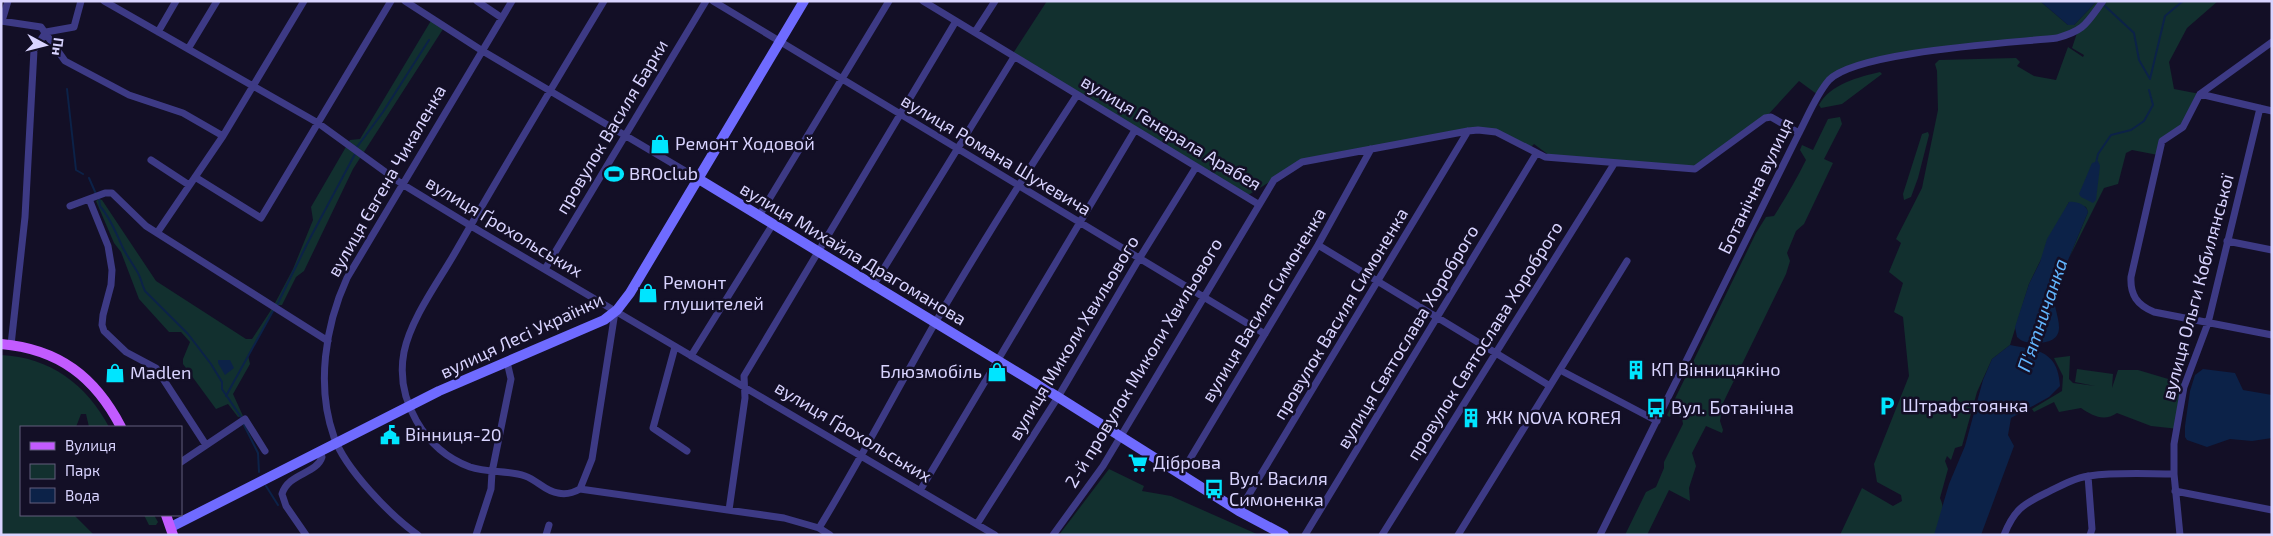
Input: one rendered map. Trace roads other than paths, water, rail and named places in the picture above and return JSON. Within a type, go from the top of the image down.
[{"type":"main road","name":"вулиця Лесі Українки","points":[[172,531],[409,406],[599,322],[615,312],[630,293],[804,1]]},
{"type":"main road","name":"вулиця Михайла Драгоманова","points":[[697,178],[1119,435],[1239,511],[1284,535]]},
{"type":"main road","points":[[6,344],[43,352],[81,374],[104,397],[120,426]]},
{"type":"main road","points":[[166,516],[172,531]]},
{"type":"street","points":[[8,1],[2,21],[41,27],[65,61],[128,96],[184,113],[223,136]]},
{"type":"street","points":[[6,344],[24,217],[34,50],[46,32],[74,27],[82,1]]},
{"type":"street","name":"вулиця Ґрохольських","points":[[104,1],[318,123],[402,184],[471,226],[615,312],[921,489],[995,535]]},
{"type":"street","points":[[158,32],[176,1]]},
{"type":"street","points":[[188,49],[217,1]]},
{"type":"street","points":[[157,234],[223,136],[304,1]]},
{"type":"street","points":[[195,177],[261,218],[390,1]]},
{"type":"street","name":"вулиця Михайла Драгоманова","points":[[405,1],[550,92],[697,178]]},
{"type":"street","points":[[476,1],[502,18]]},
{"type":"street","name":"вулиця Євгена Чикаленка","points":[[418,535],[380,500],[337,444],[327,413],[325,384],[328,341],[336,305],[346,278],[512,1]]},
{"type":"street","points":[[604,1],[419,315],[407,342],[403,369],[409,406],[423,430],[448,454],[464,464],[492,472],[527,477],[556,493],[569,494],[580,489],[784,518],[819,528],[830,535]]},
{"type":"street","name":"провулок Василя Барки","points":[[545,269],[706,1]]},
{"type":"street","name":"вулиця Романа Шухевича","points":[[712,1],[1265,334]]},
{"type":"street","points":[[759,216],[843,79],[888,1]]},
{"type":"street","name":"вулиця Генерала Арабея","points":[[923,1],[1258,204],[1274,180],[1302,162],[1478,130],[1496,132],[1545,157],[1695,169],[1765,118],[1771,117],[1799,133]]},
{"type":"street","points":[[974,32],[995,1]]},
{"type":"street","name":"Ботанічна вулиця","points":[[1600,535],[1818,95],[1830,79],[1850,68],[1894,56],[2057,38],[2075,33],[2087,23],[2102,1]]},
{"type":"street","points":[[729,510],[745,398],[744,376],[956,21]]},
{"type":"street","points":[[2272,42],[2200,94],[2183,127],[2162,141],[2130,286],[2133,295],[2145,309],[2272,335]]},
{"type":"street","points":[[873,286],[1014,57]]},
{"type":"street","points":[[2200,94],[2272,111]]},
{"type":"street","points":[[819,528],[862,456],[935,323],[1018,185],[1077,95]]},
{"type":"street","name":"вулиця Ольги Кобилянської","points":[[2180,535],[2175,491],[2174,444],[2185,384],[2208,323],[2260,108]]},
{"type":"street","points":[[921,489],[996,360],[1135,130]]},
{"type":"street","name":"провулок Василя Симоненка","points":[[1239,511],[1468,132]]},
{"type":"street","name":"вулиця Василя Симоненка","points":[[1181,474],[1318,244],[1371,150]]},
{"type":"street","name":"вулиця Святослава Хороброго","points":[[1305,535],[1536,154]]},
{"type":"street","points":[[151,160],[190,185]]},
{"type":"street","name":"провулок Святослава Хороброго","points":[[1382,535],[1614,164]]},
{"type":"street","name":"вулиця Миколи Хвильового","points":[[977,524],[1058,398],[1139,258],[1196,167]]},
{"type":"street","points":[[70,206],[112,193],[128,210],[157,234],[328,341]]},
{"type":"street","points":[[88,199],[108,246],[112,270],[111,285],[103,315],[102,325],[104,331],[126,352],[156,368],[206,445]]},
{"type":"street","name":"2-й провулок Миколи Хвильового","points":[[1052,535],[1103,466],[1119,435],[1258,204]]},
{"type":"street","points":[[691,356],[773,224]]},
{"type":"street","points":[[2227,241],[2272,250]]},
{"type":"street","points":[[1318,244],[1378,283],[1550,386]]},
{"type":"street","points":[[1458,535],[1627,261]]},
{"type":"street","points":[[580,489],[592,460],[615,312]]},
{"type":"street","points":[[675,347],[653,428],[687,451]]},
{"type":"street","points":[[476,535],[491,489],[492,472],[511,379],[507,362]]},
{"type":"street","points":[[1560,370],[1657,421]]},
{"type":"street","points":[[182,461],[243,419],[248,420],[265,451]]},
{"type":"street","points":[[306,535],[286,506],[282,494],[289,482],[320,463],[322,458],[320,452]]},
{"type":"street","points":[[2004,535],[2016,512],[2026,503],[2073,480],[2088,476],[2174,474]]},
{"type":"street","points":[[2088,476],[2092,529],[2090,535]]},
{"type":"street","points":[[2175,491],[2272,510]]},
{"type":"street","points":[[546,535],[549,525]]},
{"type":"water","points":[[2040,1],[2097,1],[2074,25],[2068,25]]},
{"type":"water","points":[[2098,161],[2100,166],[2096,200],[2093,203],[2079,194],[2092,163]]},
{"type":"water","points":[[2069,202],[2081,204],[2086,207],[2088,212],[2054,294],[2059,331],[2056,337],[2050,341],[2039,343],[2024,342],[2017,337],[2015,327],[2029,284],[2040,262],[2047,239]]},
{"type":"water","points":[[2010,345],[2045,354],[2055,366],[2060,386],[2049,397],[2011,418],[2008,435],[2014,446],[1981,535],[1934,535],[1949,484],[1965,446],[1983,380],[1992,359]]},
{"type":"water","points":[[218,360],[230,360],[234,368],[225,375]]},
{"type":"water","points":[[2203,369],[2235,373],[2243,390],[2272,395],[2272,438],[2252,441],[2230,439],[2207,447],[2187,440],[2185,437],[2185,426],[2190,391],[2195,375]]},
{"type":"waterway","name":"П'ятничанка","points":[[2150,79],[2165,16],[2183,1]]},
{"type":"waterway","points":[[2105,6],[2134,33],[2139,60],[2150,79]]},
{"type":"waterway","points":[[357,147],[383,112],[429,40]]},
{"type":"waterway","points":[[67,89],[76,170],[83,174]]},
{"type":"waterway","name":"П'ятничанка","points":[[2096,163],[2098,154],[2111,135],[2131,130],[2144,121],[2153,105],[2149,90]]},
{"type":"waterway","points":[[277,305],[355,154]]},
{"type":"waterway","points":[[89,178],[96,194]]},
{"type":"waterway","points":[[99,199],[100,206],[110,220],[138,273],[145,291],[188,334],[211,364],[222,382],[222,389],[241,417]]},
{"type":"waterway","points":[[226,396],[273,311]]},
{"type":"waterway","points":[[244,425],[258,453],[259,472]]},
{"type":"waterway","points":[[266,486],[278,505]]},
{"type":"place","name":"Ремонт Ходовой","points":[[660,144]]},
{"type":"place","name":"BROclub","points":[[614,174]]},
{"type":"place","name":"Ремонт глушителей","points":[[648,293]]},
{"type":"place","name":"КП Вінницякіно","points":[[1636,370]]},
{"type":"place","name":"Блюзмобіль","points":[[997,372]]},
{"type":"place","name":"Madlen","points":[[115,373]]},
{"type":"place","name":"Штрафстоянка","points":[[1887,406]]},
{"type":"place","name":"Вул. Ботанічна","points":[[1656,408]]},
{"type":"place","name":"ЖК NOVA KOREЯ","points":[[1471,418]]},
{"type":"place","name":"Вінниця-20","points":[[390,435]]},
{"type":"place","name":"Діброва","points":[[1138,463]]},
{"type":"place","name":"Вул. Василя Симоненка","points":[[1214,489]]}]
